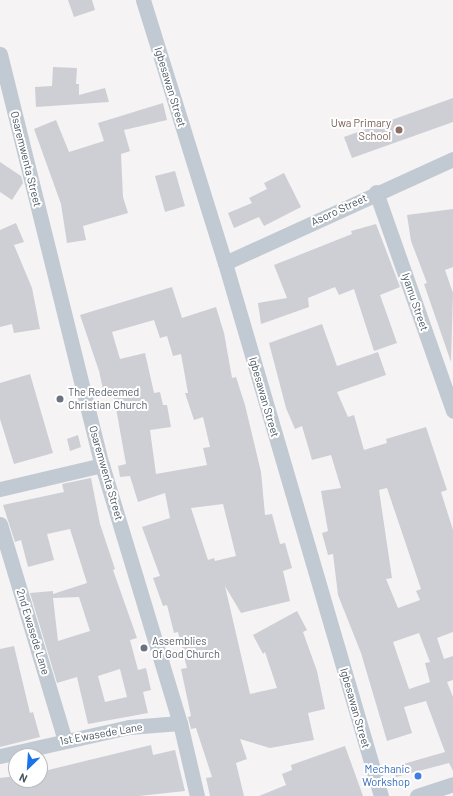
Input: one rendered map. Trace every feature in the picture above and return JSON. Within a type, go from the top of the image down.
[{"type":"street","name":"Igbesawan Street","points":[[143,0],[225,263],[381,796]]},
{"type":"street","name":"Osaremwenta Street","points":[[0,54],[102,465],[180,723],[196,796]]},
{"type":"street","name":"Asoro Street","points":[[225,263],[376,192],[453,159]]},
{"type":"street","name":"Iyamu Street","points":[[376,192],[453,411]]},
{"type":"street","points":[[0,489],[102,465]]},
{"type":"street","name":"2nd Ewasede Lane","points":[[0,524],[66,740]]},
{"type":"street","name":"1st Ewasede Lane","points":[[0,756],[129,727],[180,723]]},
{"type":"street","points":[[417,796],[453,784]]},
{"type":"building","points":[[68,0],[92,0],[95,10],[74,17]]},
{"type":"building","points":[[53,67],[77,68],[76,84],[79,84],[79,95],[105,88],[109,102],[36,107],[35,87],[52,86]]},
{"type":"building","name":"Uwa Primary School","points":[[453,98],[453,122],[352,158],[344,137]]},
{"type":"building","points":[[163,103],[167,120],[124,130],[130,151],[121,154],[123,197],[128,213],[83,226],[86,240],[67,243],[61,204],[34,129],[56,120],[69,152],[104,141],[98,123]]},
{"type":"building","points":[[0,162],[21,176],[23,183],[12,200],[0,192]]},
{"type":"building","points":[[175,171],[185,206],[165,212],[155,176]]},
{"type":"building","points":[[284,173],[301,207],[264,226],[259,217],[234,228],[228,213],[252,203],[249,198],[267,189],[264,183]]},
{"type":"building","points":[[453,209],[453,267],[445,270],[453,293],[451,362],[424,284],[427,283],[411,241],[407,215]]},
{"type":"building","points":[[16,223],[24,242],[14,245],[32,288],[40,329],[14,333],[12,324],[0,327],[0,230]]},
{"type":"building","points":[[376,224],[400,287],[380,295],[397,343],[374,351],[354,289],[339,295],[335,287],[308,298],[309,307],[261,324],[258,303],[287,298],[274,265],[352,234],[351,231]]},
{"type":"building","points":[[172,287],[182,318],[216,307],[224,333],[232,378],[236,377],[245,405],[261,472],[265,515],[272,514],[280,544],[285,543],[292,568],[283,571],[290,601],[241,613],[225,586],[250,694],[277,688],[265,652],[263,654],[253,635],[297,611],[307,630],[303,632],[317,671],[325,709],[308,713],[314,740],[270,748],[240,739],[247,759],[236,763],[244,796],[210,796],[206,778],[212,777],[196,728],[191,729],[188,717],[191,716],[181,669],[187,668],[178,632],[174,633],[167,605],[163,606],[153,578],[160,576],[142,527],[170,518],[165,493],[138,502],[130,476],[120,477],[118,466],[126,464],[114,397],[105,398],[99,371],[80,315]],"holes":[[[154,320],[160,338],[167,336],[173,356],[181,354],[188,393],[185,393],[194,420],[203,417],[210,447],[203,448],[207,465],[156,474],[150,430],[171,427],[167,405],[163,405],[160,392],[154,393],[145,353],[120,359],[112,332]],[[223,504],[236,556],[215,561],[214,558],[208,560],[191,508]]]},
{"type":"building","points":[[322,324],[337,366],[378,352],[386,375],[337,392],[348,417],[354,415],[364,450],[387,443],[386,439],[426,427],[447,490],[441,492],[453,530],[453,632],[437,638],[444,659],[453,656],[453,680],[447,682],[453,697],[453,771],[449,763],[396,777],[393,767],[445,752],[426,701],[404,707],[412,733],[387,741],[361,653],[338,595],[333,554],[328,555],[322,533],[328,531],[321,491],[341,488],[331,455],[312,460],[302,426],[295,429],[286,408],[269,343]],"holes":[[[387,488],[421,589],[416,591],[420,600],[398,608],[386,579],[392,578],[379,490]],[[419,633],[430,662],[425,663],[430,682],[409,689],[393,642]]]},
{"type":"building","points":[[30,374],[53,453],[14,464],[0,419],[0,383]]},
{"type":"building","points":[[78,435],[81,447],[70,451],[67,439]]},
{"type":"building","points":[[91,478],[100,524],[115,569],[113,570],[137,638],[130,640],[138,670],[146,668],[151,690],[143,692],[148,713],[88,724],[77,677],[57,683],[30,593],[53,591],[53,594],[87,583],[70,529],[47,534],[54,560],[28,567],[21,540],[15,542],[3,505],[64,492],[62,484]],"holes":[[[79,597],[90,631],[58,641],[53,598]],[[120,669],[127,697],[105,702],[98,676]]]},
{"type":"building","points":[[14,646],[30,713],[33,712],[40,737],[0,747],[0,649]]},
{"type":"building","points":[[151,745],[153,755],[175,750],[185,791],[139,796],[0,796],[0,778],[8,777],[8,788],[48,788],[48,770]]},
{"type":"building","points":[[345,746],[363,796],[259,796],[286,785],[282,774],[292,770],[291,765]]},
{"type":"place","name":"Uwa Primary School","points":[[399,130]]},
{"type":"place","name":"The Redeemed Christian Church","points":[[60,399]]},
{"type":"place","name":"Assemblies Of God Church","points":[[144,648]]},
{"type":"place","name":"Mechanic Workshop","points":[[418,776]]}]
